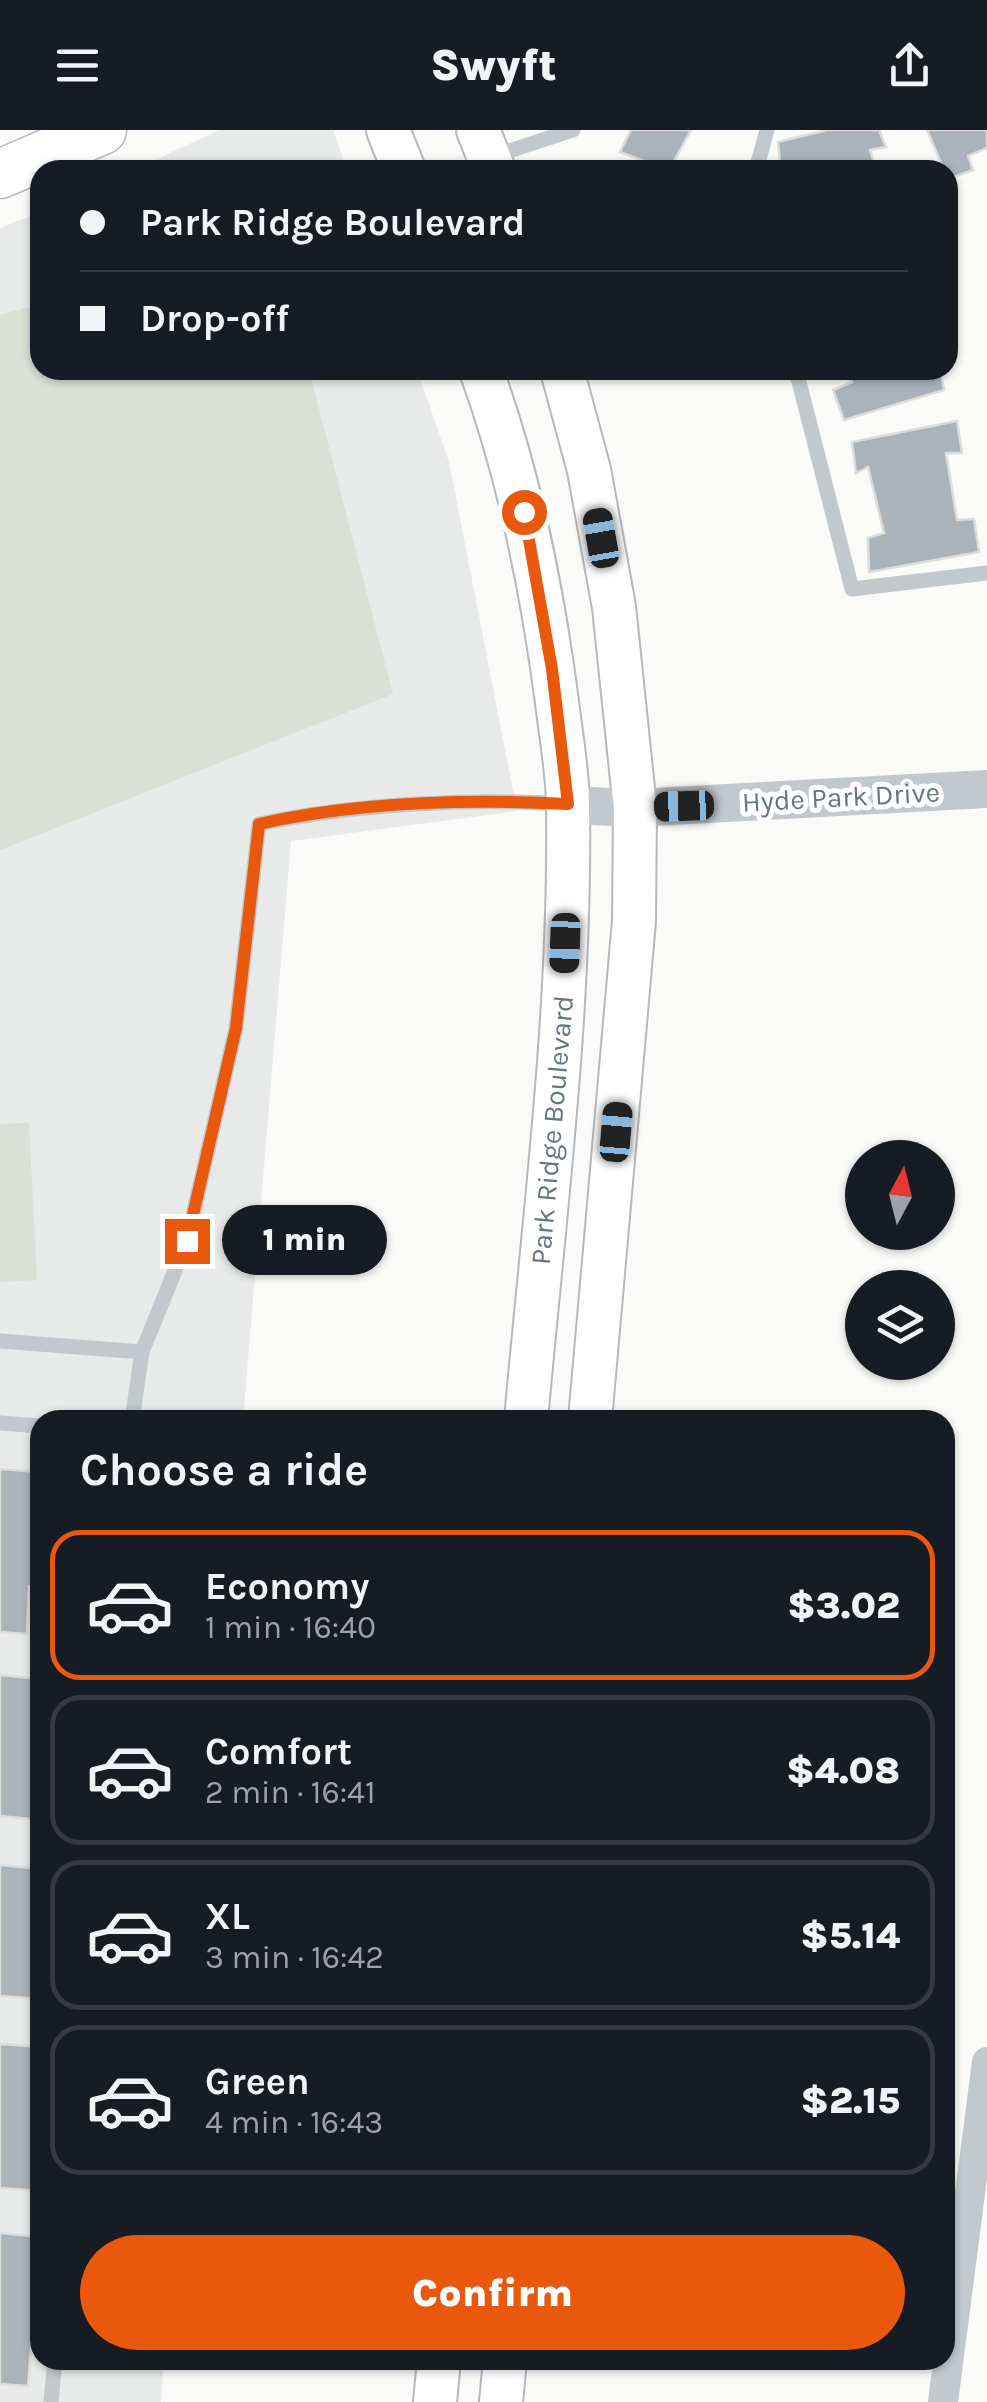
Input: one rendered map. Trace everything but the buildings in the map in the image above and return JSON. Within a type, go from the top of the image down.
[{"type":"main road","points":[[32,160],[102,130]]},
{"type":"main road","points":[[388,130],[400,160]]},
{"type":"main road","points":[[0,174],[30,161]]},
{"type":"main road","name":"Park Ridge Boulevard","points":[[484,380],[509,447],[530,540],[552,669],[568,804],[564,978],[527,1410]]},
{"type":"main road","points":[[565,380],[589,470],[614,607],[635,808],[634,920],[591,1410]]},
{"type":"main road","points":[[435,2402],[438,2370]]},
{"type":"main road","points":[[502,2402],[504,2370]]},
{"type":"street","name":"Hyde Park Drive","points":[[568,804],[635,808],[987,789]]},
{"type":"street","points":[[955,2309],[987,2062]]},
{"type":"street","points":[[943,2402],[947,2370]]},
{"type":"lane","points":[[487,152],[573,130]]},
{"type":"lane","points":[[759,160],[767,130]]},
{"type":"lane","points":[[799,380],[852,589],[987,573]]},
{"type":"lane","points":[[133,1410],[142,1352],[187,1241],[236,1028],[259,824],[297,816],[492,802],[568,804]]},
{"type":"lane","points":[[0,1341],[142,1352]]},
{"type":"lane","points":[[0,1423],[30,1425]]},
{"type":"lane","points":[[51,2402],[53,2370]]},
{"type":"shaded area","points":[[219,130],[333,130],[344,160],[155,160]]},
{"type":"shaded area","points":[[30,216],[30,380],[420,380],[449,462],[517,811],[291,841],[244,1410],[30,1410],[30,2370],[163,2370],[161,2402],[0,2402],[0,228]]},
{"type":"shaded area","points":[[30,307],[30,380],[312,380],[393,694],[0,850],[0,315]]},
{"type":"shaded area","points":[[29,1123],[37,1280],[0,1282],[0,1124]]},
{"type":"route","points":[[187,1241],[236,1028],[252,857],[259,824],[297,816],[492,802],[568,804],[552,669],[524,512]]}]
